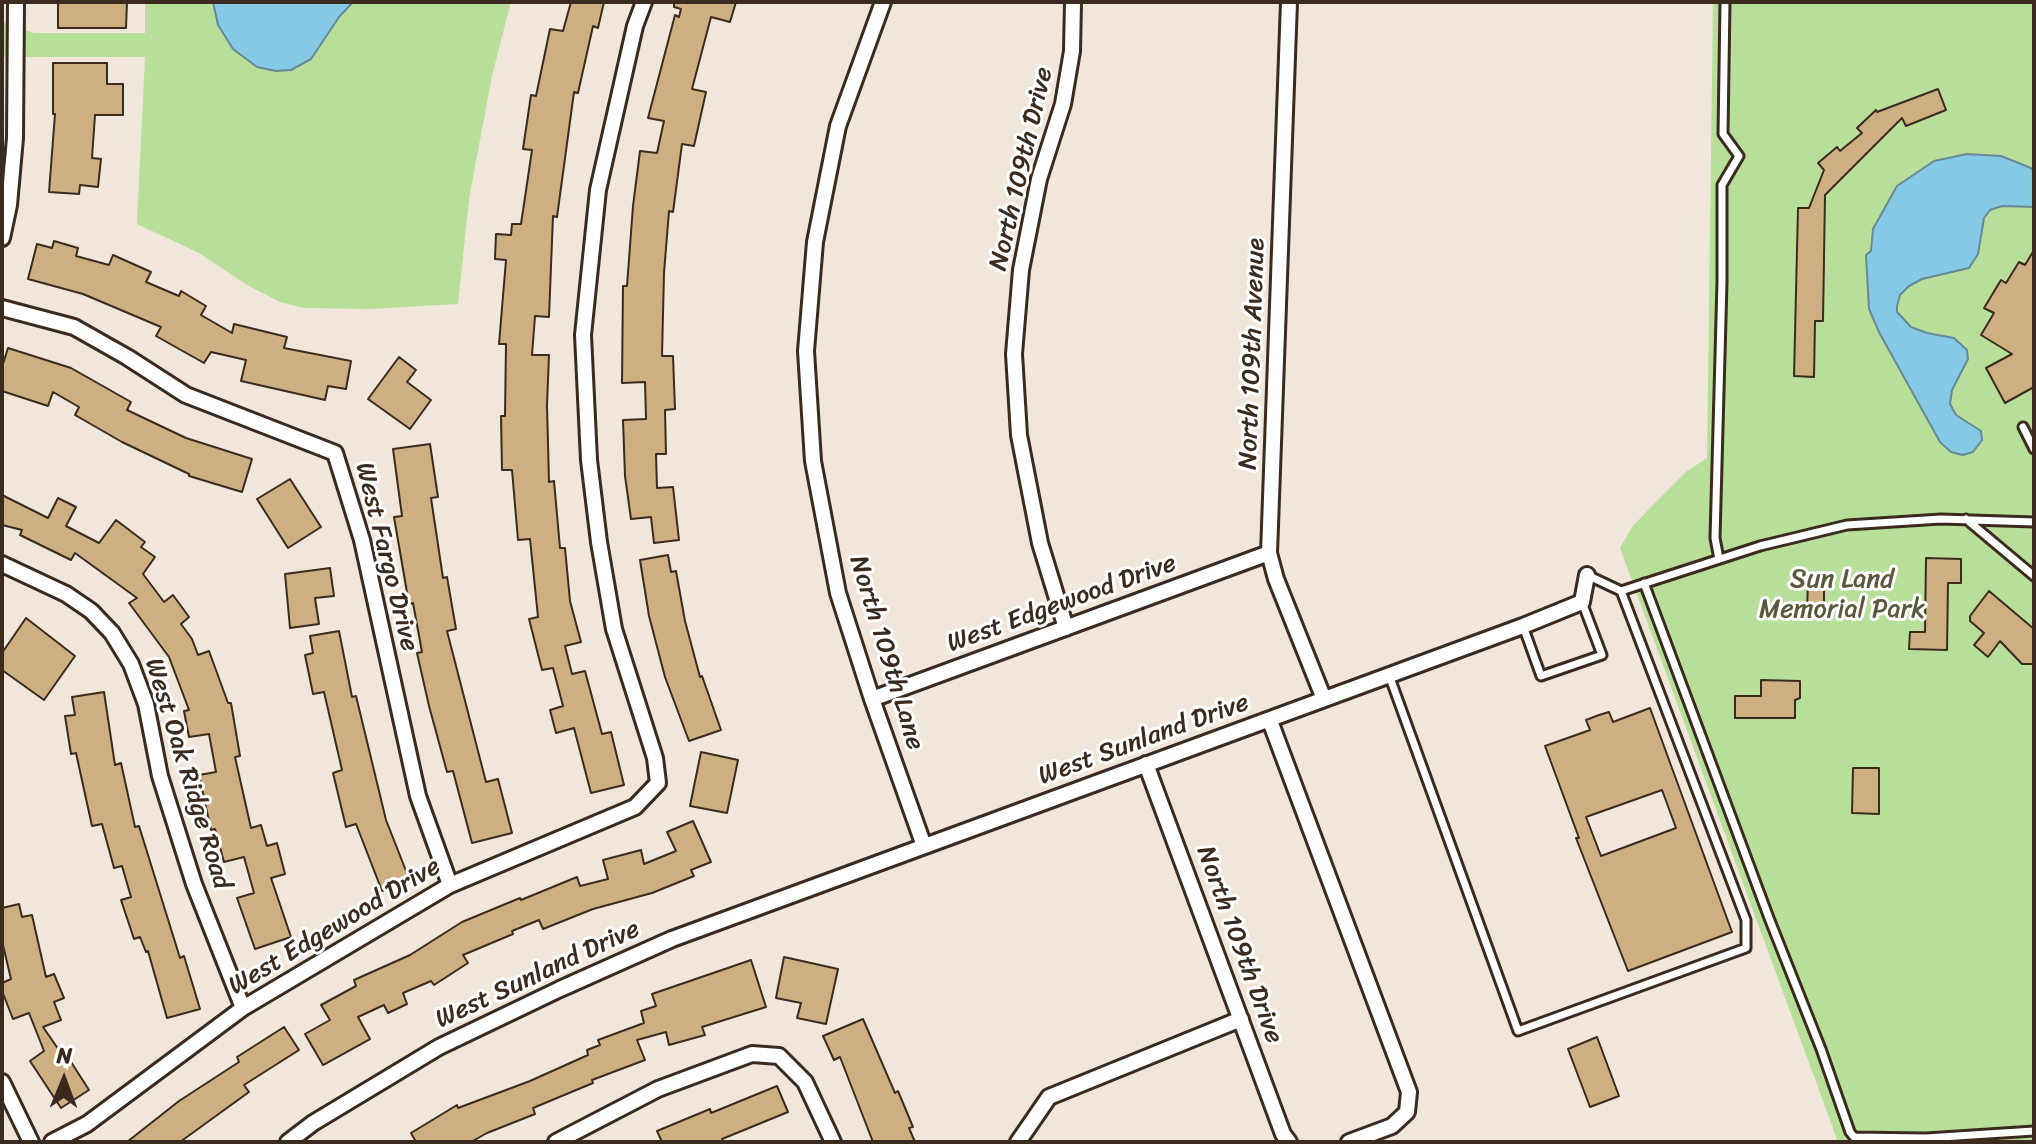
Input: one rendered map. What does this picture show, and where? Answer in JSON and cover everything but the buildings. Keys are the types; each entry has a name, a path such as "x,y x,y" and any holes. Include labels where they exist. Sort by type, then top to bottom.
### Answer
{"street":[{"path":"2,238 9,205 15,138 16,2"},
{"name":"West Edgewood Drive","path":"52,1142 87,1124 243,1008 450,885 635,807 658,783 655,758 614,629 599,542 589,460 583,335 598,190 635,26 644,2"},
{"name":"North 109th Lane","path":"883,2 838,126 815,242 806,351 813,461 838,593 924,846"},
{"name":"North 109th Drive","path":"1066,628 1037,527 1019,435 1014,354 1021,270 1039,179 1063,104 1072,51 1073,2"},
{"name":"North 109th Avenue","path":"1289,2 1269,553 1276,579 1324,699"},
{"name":"West Fargo Drive","path":"2,308 74,327 186,395 335,453 362,540 418,796 450,885"},
{"name":"West Edgewood Drive","path":"872,699 1269,553"},
{"name":"West Oak Ridge Road","path":"2,564 66,594 91,611 112,633 131,664 146,704 160,776 194,884 243,1008"},
{"path":"1582,602 1587,575"},
{"name":"West Sunland Drive","path":"288,1142 313,1123 439,1047 672,939 1270,721 1582,602"},
{"path":"1270,721 1409,1092 1407,1112 1392,1126 1349,1142"},
{"name":"North 109th Drive","path":"1146,764 1283,1134 1289,1142"},
{"path":"1018,1142 1049,1097 1241,1019"},
{"path":"556,1142 658,1089 752,1054 779,1056 805,1082 833,1142"},
{"path":"2,1082 31,1142"}],"lane":[{"path":"1719,559 1715,538 1722,185 1739,156 1723,134 1725,2"},
{"path":"2023,427 2034,449"},
{"path":"1966,519 2034,576"},
{"path":"1621,591 1804,534 1847,525 1897,520 2034,522"},
{"path":"1389,675 1518,1031 1746,948 1746,920 1621,591 1587,575"},
{"path":"1644,583 1850,1132 1854,1137 1902,1138 1968,1137 2034,1131"},
{"path":"1523,626 1541,676 1602,655 1582,602"}],"green space":[{"path":"145,2 511,2 492,76 469,199 458,304 369,309 304,308 280,302 247,285 199,253 137,224 145,57 3,57 2,61 2,22 34,33 145,33"},
{"name":"Sun Land Memorial Park","path":"1713,2 2034,2 2034,1142 1838,1142 1620,548 1632,527 1650,508 1687,471 1707,458"}],"water":[{"path":"213,2 353,2 311,59 291,70 276,71 257,67 233,49 218,25"},
{"path":"1967,154 2001,156 2031,168 2034,171 2034,207 2002,206 1990,210 1984,218 1978,254 1969,268 1922,279 1900,295 1897,306 1897,312 1911,327 1954,338 1967,350 1968,359 1952,390 1950,404 1956,415 1981,431 1982,440 1973,452 1963,455 1951,452 1940,442 1880,334 1869,309 1866,255 1871,251 1873,229 1897,186 1934,161"}]}
